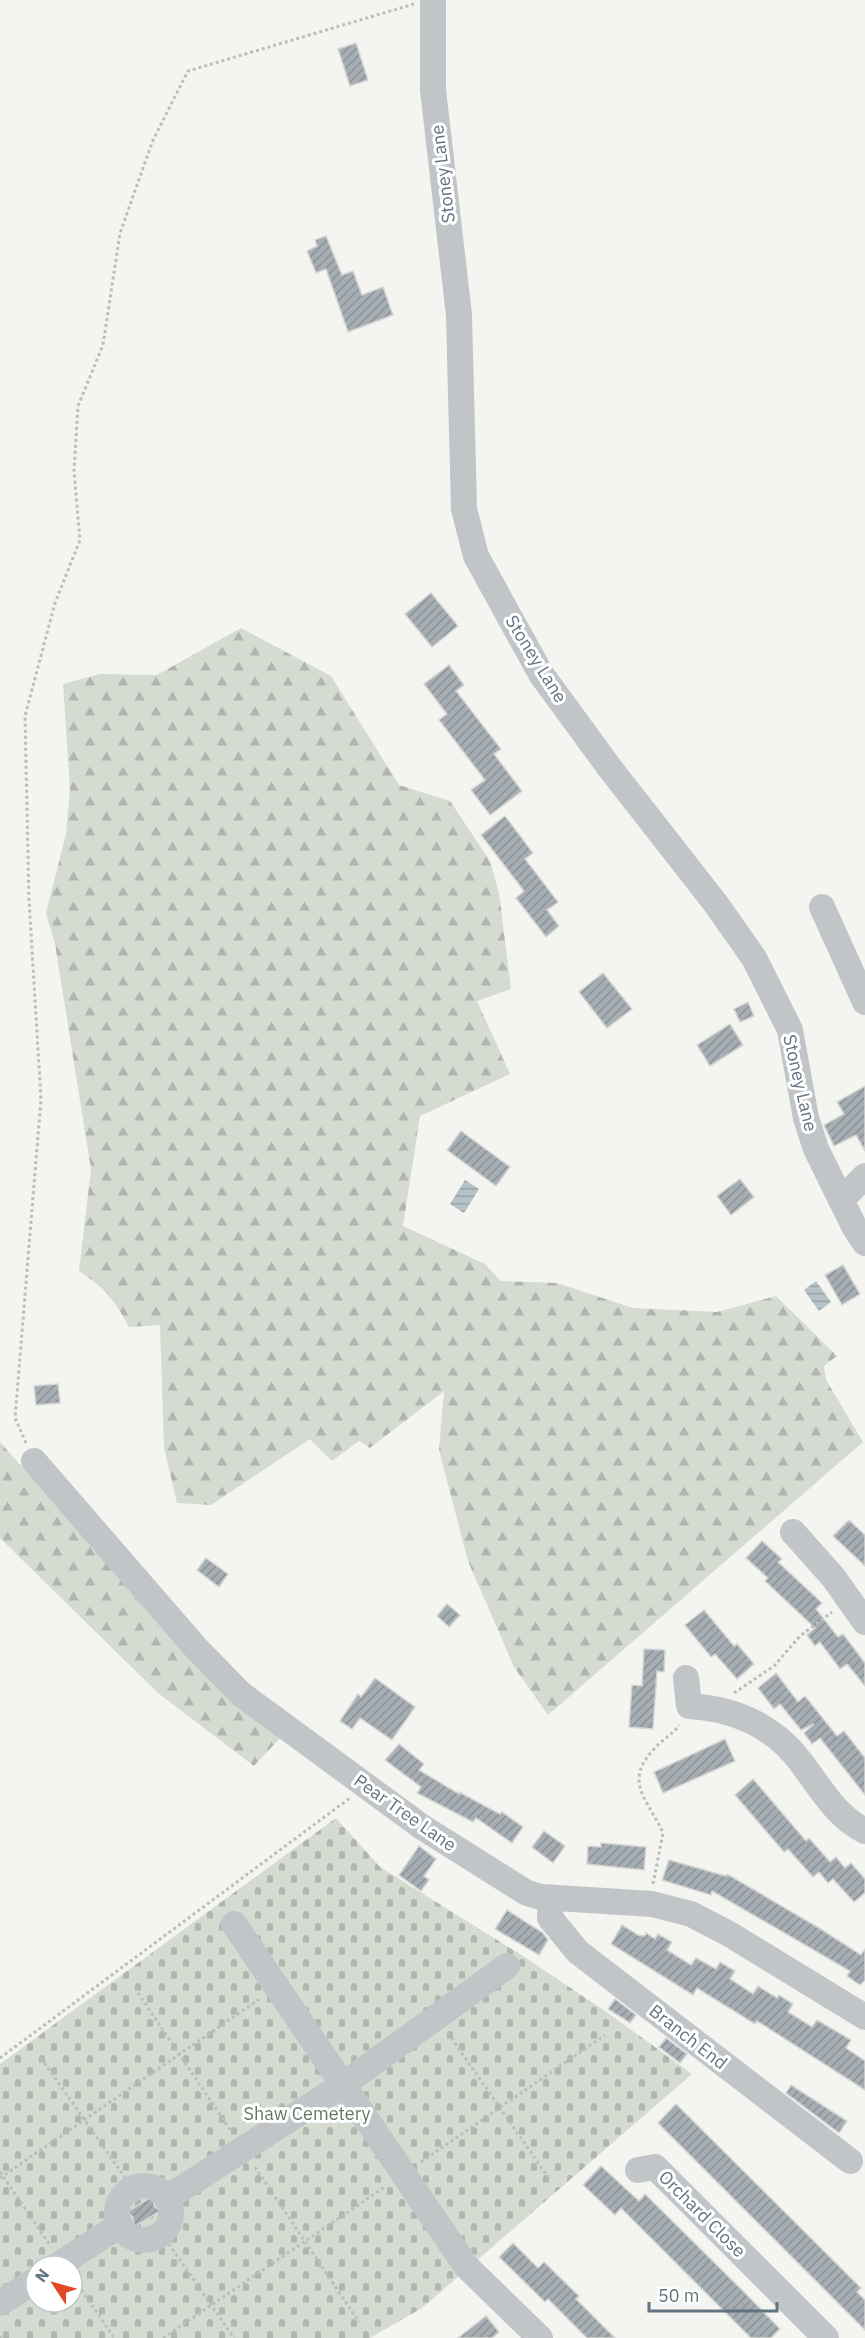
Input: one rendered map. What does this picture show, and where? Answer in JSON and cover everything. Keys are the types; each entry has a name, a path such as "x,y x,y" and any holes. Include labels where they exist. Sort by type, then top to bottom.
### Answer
{"street":[{"name":"Stoney Lane","path":"424,2 459,315 464,509 476,556 541,674 609,767 716,904 754,958 790,1030 806,1119 816,1149 865,1243"},
{"path":"822,907 865,1002"},
{"path":"841,1200 865,1176"},
{"name":"Pear Tree Lane","path":"34,1461 196,1648 241,1694 422,1827 527,1893 551,1898 652,1904 691,1914 710,1923 865,2017"},
{"path":"793,1532 833,1577 858,1613"},
{"path":"686,1678 688,1706 716,1708 749,1719 775,1735 800,1761 838,1812 865,1831"},
{"name":"Branch End","path":"551,1898 550,1918 578,1952 850,2162"},
{"path":"234,1924 466,2266 536,2337"},
{"path":"167,2198 344,2084 507,1966"},
{"name":"Orchard Close","path":"650,2162 826,2338"},
{"path":"145,2186 157,2189 167,2198 171,2210 170,2223 162,2234 151,2240 139,2240 128,2235 120,2225 117,2215 119,2204 124,2195 133,2189 145,2186"},
{"path":"82,2254 120,2225"},
{"path":"0,2304 24,2288"}],"path":[{"path":"34,1461 15,1418 41,1099 29,900 26,716 55,603 80,540 74,471 78,406 103,345 120,233 153,140 188,71 424,2"},
{"path":"716,1708 741,1687 774,1666 815,1623 830,1612 858,1613"},
{"path":"652,1904 663,1833 643,1798 638,1776 643,1760 677,1728 688,1706"},
{"path":"0,2058 366,1787"},
{"path":"2,2177 277,1987"},
{"path":"437,2017 550,2180"},
{"path":"163,2338 605,2035"},
{"path":"41,2058 133,2189"},
{"path":"0,2172 54,2254"},
{"path":"162,2234 234,2338"},
{"path":"84,2296 114,2338"}],"green space":[{"path":"241,628 331,676 399,785 450,801 490,861 499,893 511,989 477,1001 510,1074 420,1116 403,1226 485,1264 501,1281 557,1283 633,1308 717,1312 776,1296 837,1356 824,1366 826,1380 863,1442 548,1715 514,1667 468,1561 439,1450 444,1391 370,1448 359,1441 332,1461 310,1439 211,1505 177,1503 164,1448 160,1325 129,1327 108,1295 79,1271 91,1169 55,944 46,913 66,834 70,788 63,684 100,674 157,675"},
{"path":"0,1442 173,1639 283,1735 254,1766 158,1693 0,1538"},
{"name":"Shaw Cemetery","path":"336,1818 380,1867 523,1956 608,2013 692,2074 422,2308 370,2338 0,2338 0,2064"}],"shaded area":[{"path":"465,1180 479,1189 464,1213 450,1204"},
{"path":"816,1281 831,1302 819,1311 804,1290"}],"building":[{"path":"356,43 368,80 350,86 338,49"},
{"path":"326,236 342,275 353,271 362,295 383,287 393,315 348,332 326,269 316,273 307,251 317,246 315,240"},
{"path":"431,593 458,626 432,647 405,614"},
{"path":"449,665 464,685 456,691 501,749 494,754 522,791 490,815 471,790 485,780 439,720 447,714 424,684"},
{"path":"505,816 533,853 525,859 558,902 547,910 559,926 546,937 516,898 524,891 481,835"},
{"path":"603,973 632,1009 607,1028 579,992"},
{"path":"748,1002 754,1016 740,1022 734,1009"},
{"path":"730,1024 743,1045 710,1066 697,1045"},
{"path":"865,1086 865,1151 856,1135 834,1146 824,1125 844,1114 837,1102"},
{"path":"461,1131 510,1167 496,1186 447,1150"},
{"path":"740,1179 754,1197 731,1215 717,1196"},
{"path":"843,1265 860,1294 842,1305 825,1275"},
{"path":"58,1384 60,1403 36,1405 34,1386"},
{"path":"849,1520 865,1535 865,1566 833,1536"},
{"path":"762,1541 782,1559 778,1562 822,1603 816,1609 838,1637 843,1634 865,1663 865,1686 847,1664 840,1669 820,1642 815,1646 807,1635 815,1628 765,1581 768,1578 746,1558"},
{"path":"206,1558 228,1574 219,1587 197,1570"},
{"path":"447,1604 460,1615 449,1627 437,1616"},
{"path":"704,1610 734,1646 737,1644 754,1664 737,1679 715,1654 711,1657 685,1625"},
{"path":"644,1649 665,1650 664,1672 657,1671 653,1729 629,1727 632,1685 642,1686"},
{"path":"776,1673 798,1702 805,1696 837,1736 844,1731 865,1758 865,1795 820,1738 812,1744 804,1733 814,1724 801,1730 780,1704 774,1709 758,1688"},
{"path":"375,1678 415,1707 392,1740 360,1718 352,1729 340,1721 358,1694 361,1697"},
{"path":"725,1739 735,1761 663,1793 654,1772"},
{"path":"399,1744 424,1764 419,1770 459,1794 459,1792 500,1814 502,1812 523,1827 512,1843 476,1818 473,1822 417,1793 421,1787 385,1760"},
{"path":"753,1779 806,1841 809,1838 830,1862 836,1857 845,1868 851,1863 865,1879 865,1893 854,1902 833,1879 828,1883 819,1872 813,1877 788,1849 784,1852 735,1795"},
{"path":"544,1831 565,1846 553,1863 532,1847"},
{"path":"601,1843 646,1847 644,1870 587,1864 588,1846 601,1847"},
{"path":"419,1846 436,1859 424,1876 429,1880 421,1891 399,1875"},
{"path":"669,1860 726,1876 727,1874 861,1955 865,1949 865,1980 860,1985 847,1976 850,1971 712,1891 711,1895 662,1880"},
{"path":"507,1910 543,1933 548,1940 539,1955 495,1929"},
{"path":"622,1925 638,1935 645,1936 646,1933 655,1939 658,1934 672,1942 667,1950 691,1965 696,1958 716,1969 720,1962 735,1971 730,1979 753,1994 758,1986 777,1998 779,1995 793,2004 788,2012 812,2027 817,2020 851,2040 846,2048 865,2061 865,2090 757,2021 755,2024 697,1988 693,1995 611,1944"},
{"path":"615,1999 636,2015 630,2023 608,2009"},
{"path":"666,2038 687,2054 680,2063 659,2047"},
{"path":"791,2085 847,2121 839,2133 786,2093"},
{"path":"676,2104 861,2288 857,2292 865,2300 865,2330 658,2123"},
{"path":"601,2166 639,2201 645,2194 780,2329 771,2338 751,2338 621,2208 615,2215 583,2185"},
{"path":"153,2196 154,2206 160,2211 134,2227 133,2217 127,2212"},
{"path":"513,2243 538,2268 544,2262 579,2296 576,2299 615,2338 587,2338 548,2299 545,2302 499,2257"},
{"path":"486,2316 499,2332 492,2338 458,2338"}]}
